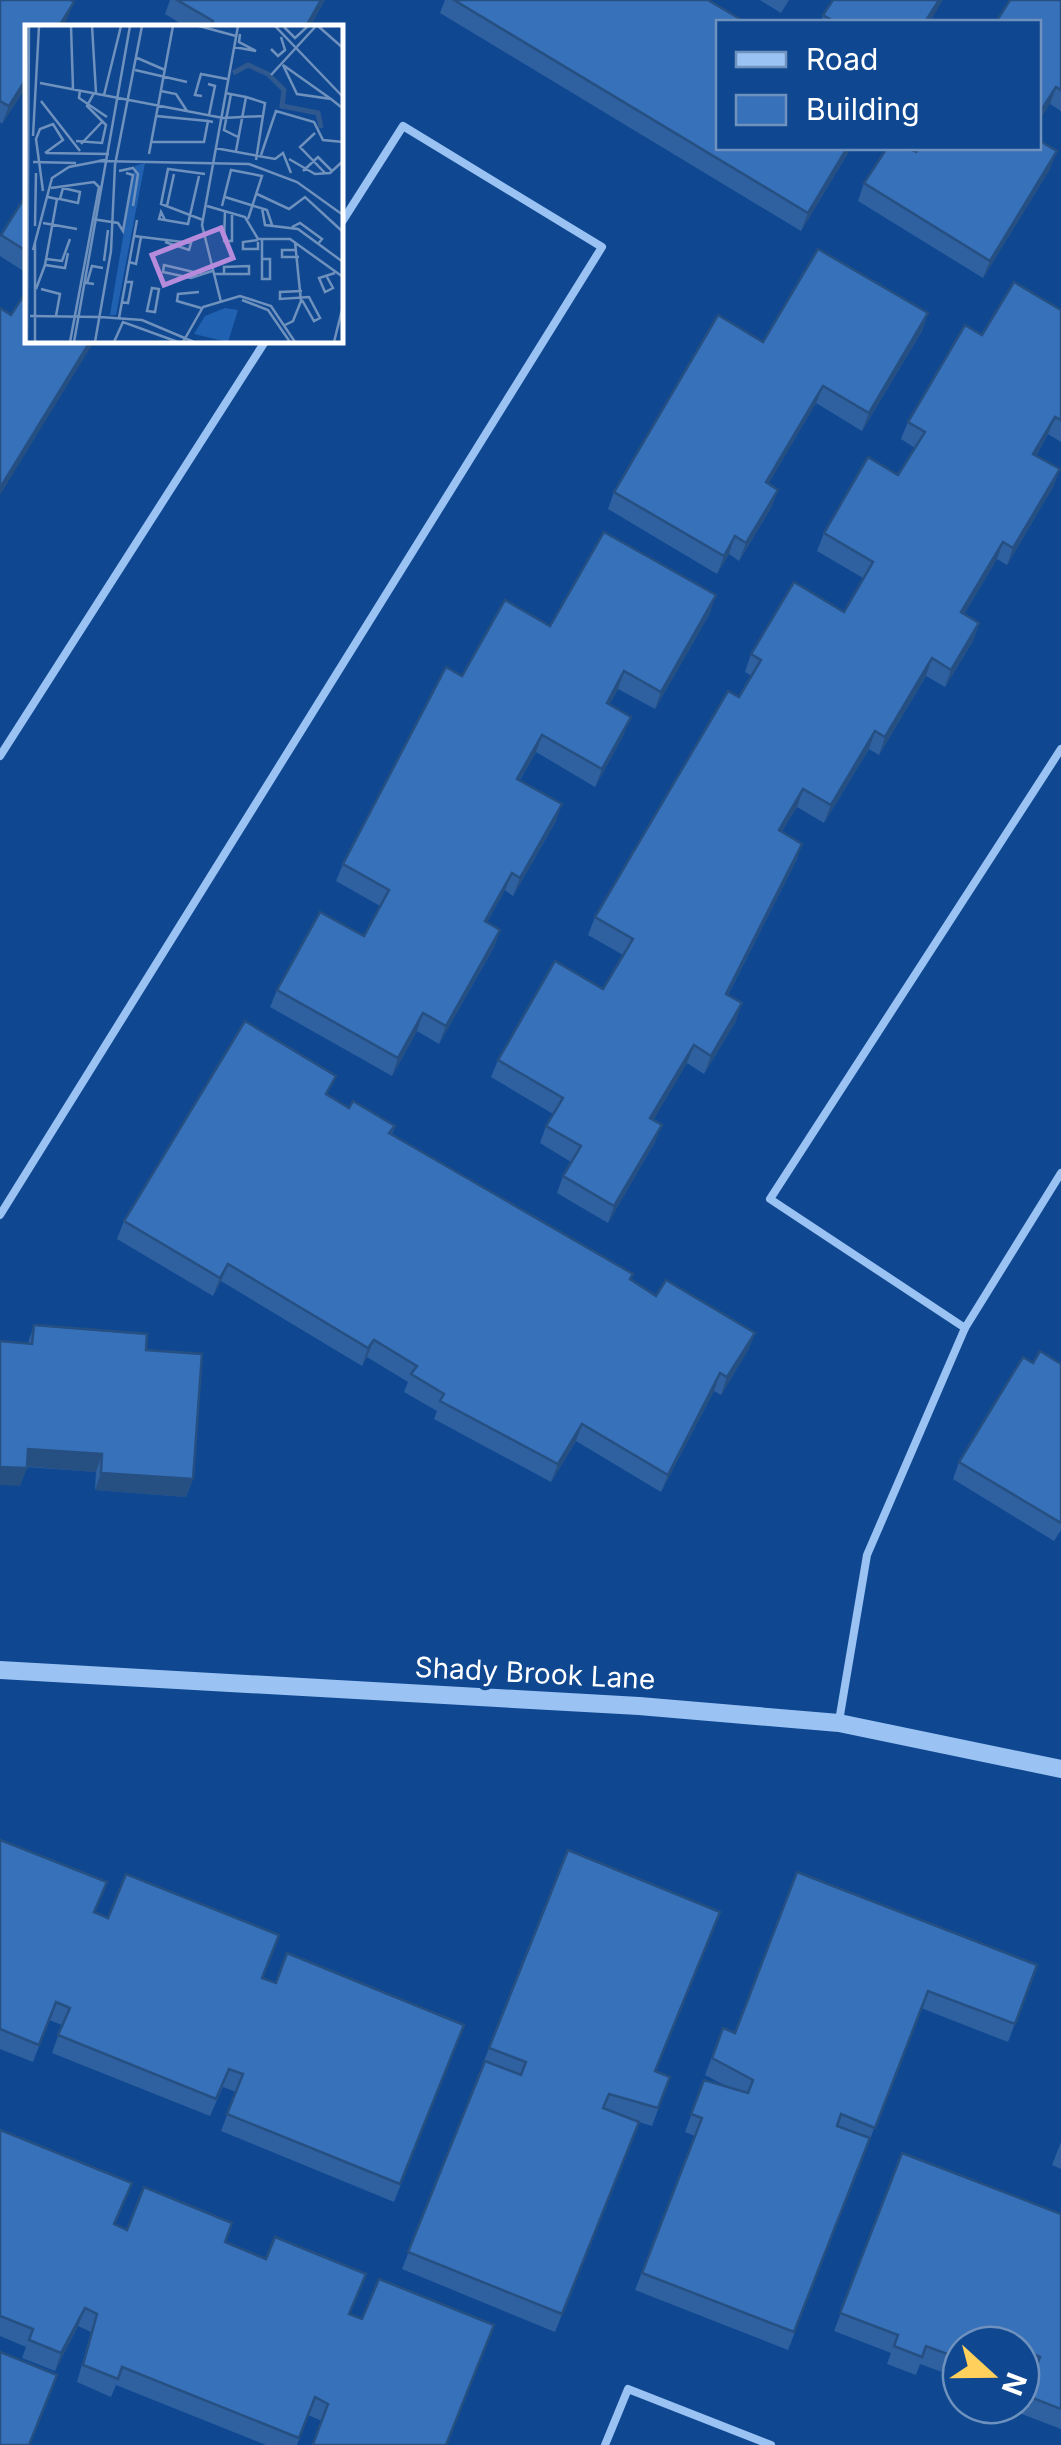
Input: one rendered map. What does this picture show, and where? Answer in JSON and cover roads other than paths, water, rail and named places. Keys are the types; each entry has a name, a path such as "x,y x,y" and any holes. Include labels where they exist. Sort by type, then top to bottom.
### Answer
{"street":[{"name":"Shady Brook Lane","path":"0,1670 639,1706 839,1723 1061,1769"}],"lane":[{"path":"0,1215 602,247 404,126 342,222"},
{"path":"0,756 265,342"},
{"path":"964,1328 770,1199 1061,749"},
{"path":"839,1723 867,1556 964,1328 1061,1173"},
{"path":"605,2445 628,2389 771,2445"}]}
